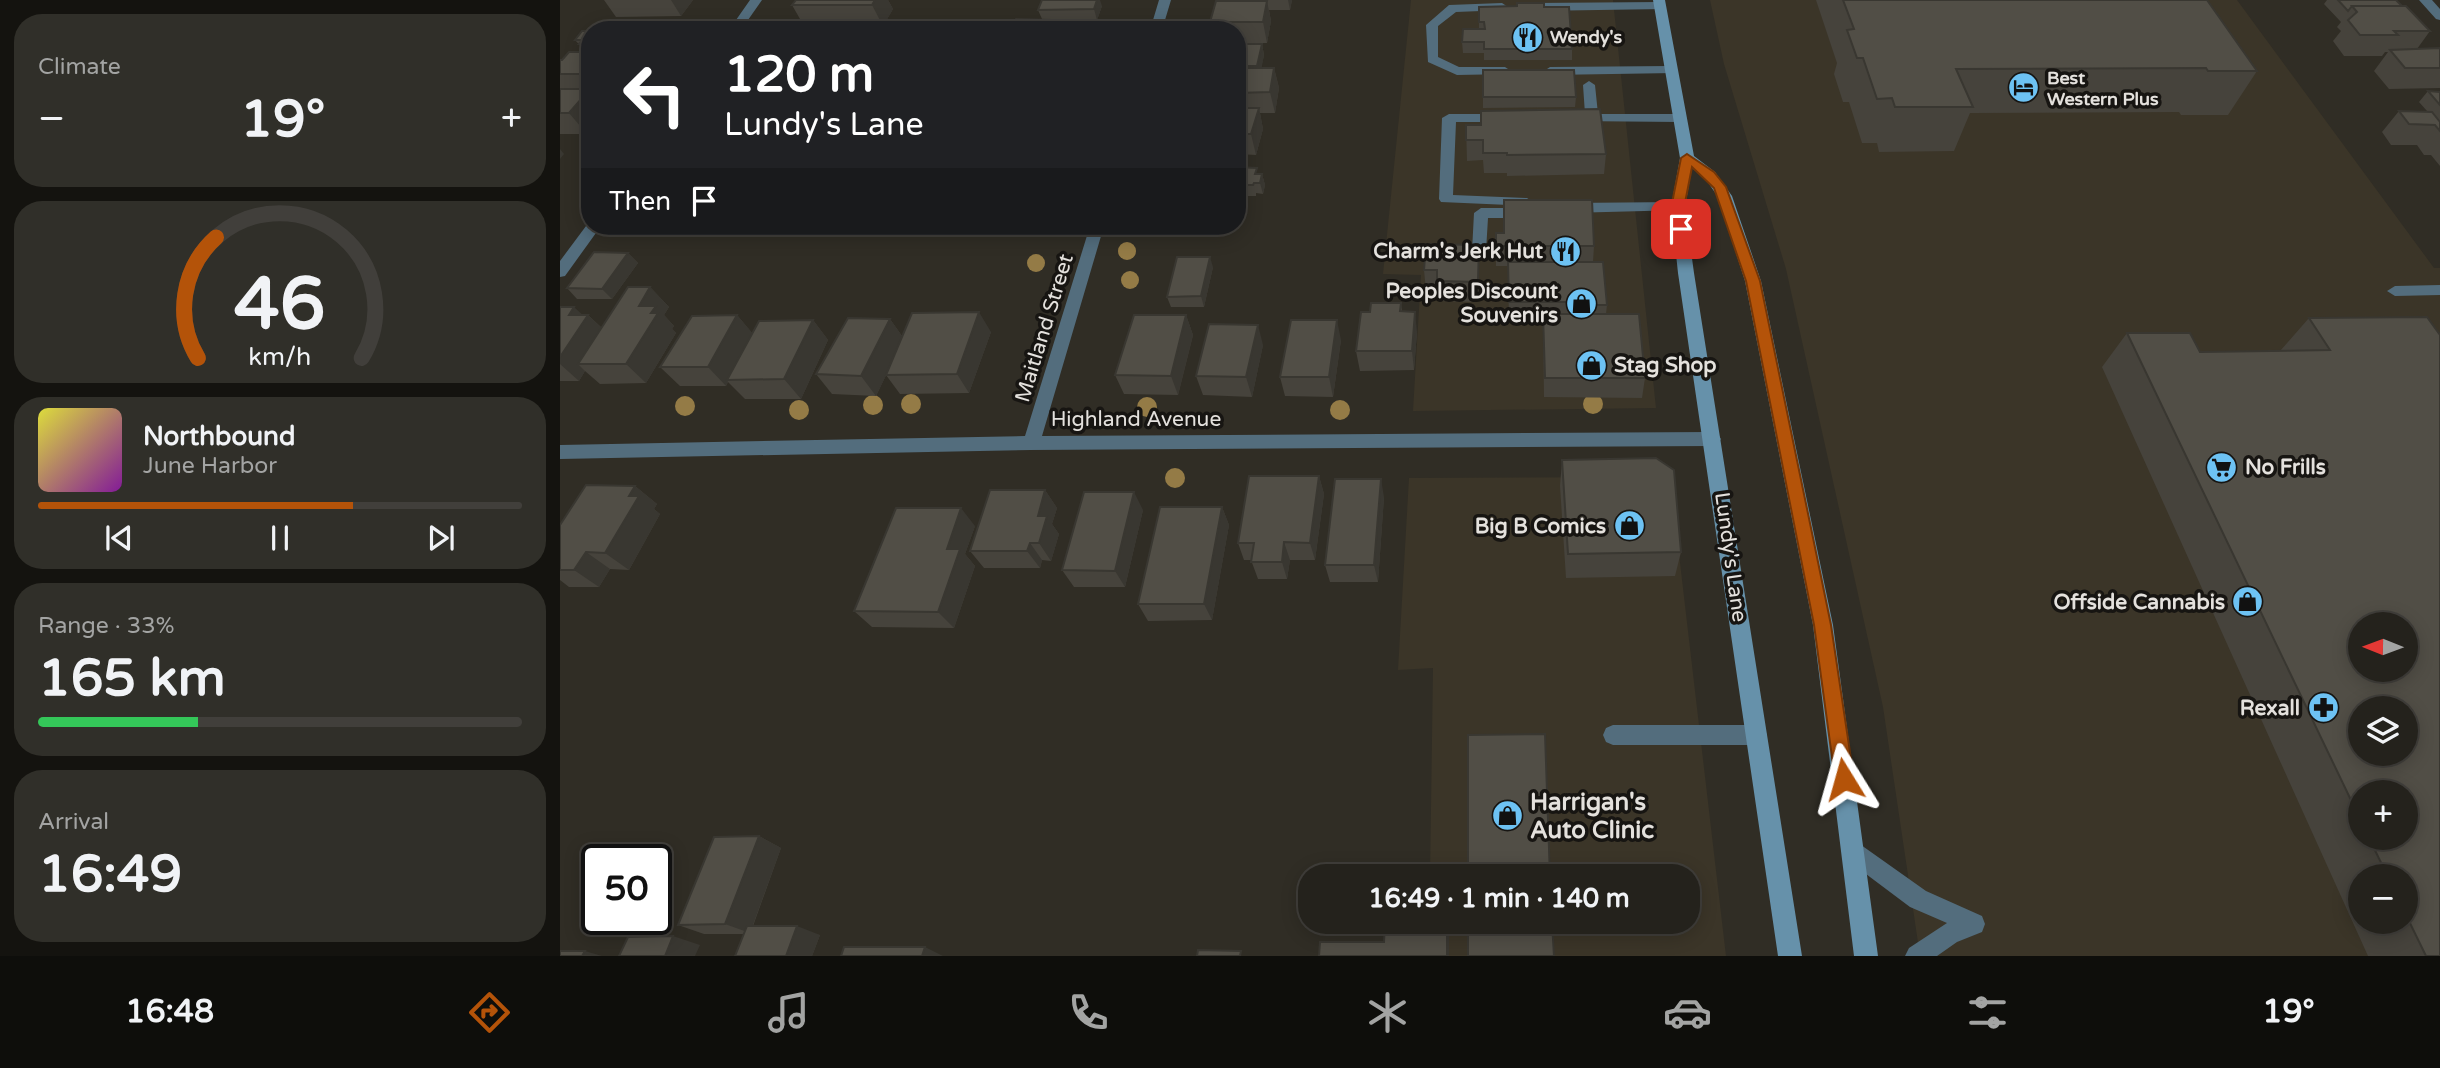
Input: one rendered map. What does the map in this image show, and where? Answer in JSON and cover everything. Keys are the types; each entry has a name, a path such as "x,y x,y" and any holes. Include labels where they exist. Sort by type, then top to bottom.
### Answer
{"main road":[{"name":"Lundy's Lane","path":"1660,3 1687,158 1678,208 1790,956"},
{"path":"1687,158 1710,175 1720,187 1753,281 1823,625 1866,956"}],"street":[{"path":"742,21 757,0"},
{"path":"1159,21 1166,0"},
{"path":"2425,0 2440,16"},
{"path":"1660,3 1453,8 1433,25 1432,59 1457,71 1671,70"},
{"path":"1589,85 1592,118"},
{"path":"1479,251 1481,213 1529,213 1540,208 1513,200 1446,199 1449,118 1514,118"},
{"path":"1566,118 1679,118"},
{"path":"1554,208 1678,208"},
{"path":"560,272 587,235"},
{"name":"Maitland Street","path":"1031,443 1094,235"},
{"path":"2395,291 2440,290"},
{"name":"Highland Avenue","path":"560,452 1031,443 1712,439"},
{"path":"1613,735 1757,735"},
{"path":"1854,851 1918,899 1974,924 1949,934 1917,956"}],"shaded area":[{"path":"1411,0 1613,0 1656,408 1413,411 1421,275 1383,274"},
{"path":"1710,0 2237,0 2434,268 2440,268 2440,956 1920,956 1883,707 1786,269 1724,64"},
{"path":"1670,477 1726,956 1429,956 1430,934 1700,934 1700,864 1430,864 1433,668 1398,670 1409,478"}],"building":[{"path":"796,0 875,0 872,5 792,5"},
{"path":"1042,0 1097,0 1094,9 1038,10"},
{"path":"1843,0 2207,0 2257,71 2208,71 2206,68 1956,69 1973,107 1895,107 1892,98 1877,99 1863,58 1857,58 1847,30 1854,29"},
{"path":"2338,0 2396,0 2402,6 2352,6 2348,11"},
{"path":"1216,1 1267,1 1263,22 1210,21"},
{"name":"Wendy's","path":"1517,3 1569,7 1572,49 1484,49 1484,42 1462,42 1463,29 1485,29 1484,22 1479,22 1479,7 1517,6"},
{"path":"2352,6 2406,6 2430,31 2394,31 2398,35 2360,35 2348,20 2357,12"},
{"path":"1016,19 1085,21 1015,21"},
{"path":"1246,44 1262,44 1257,66 1246,66"},
{"path":"2440,48 2440,68 2405,68 2390,50"},
{"path":"569,52 581,52 581,74 560,74 562,60"},
{"path":"1246,68 1274,68 1270,92 1246,93"},
{"path":"1483,70 1574,70 1576,97 1483,97"},
{"path":"560,89 581,89 581,99 569,113 560,113"},
{"path":"2428,91 2440,92 2440,105"},
{"path":"1246,108 1259,108 1251,134 1246,134"},
{"path":"1600,109 1606,154 1483,153 1483,140 1466,140 1466,125 1481,125 1481,111"},
{"path":"2399,111 2432,112 2440,122 2440,131 2435,125 2409,124"},
{"path":"1246,167 1257,168 1255,174 1262,174 1260,183 1246,185"},
{"path":"1504,200 1592,200 1594,246 1496,246 1496,233 1504,233"},
{"path":"1426,244 1479,245 1478,282 1437,281 1437,270 1424,270"},
{"path":"594,252 628,253 602,289 567,288"},
{"path":"1177,257 1210,257 1201,296 1167,297"},
{"path":"1508,262 1603,262 1607,305 1585,305 1584,302 1509,302"},
{"path":"628,287 650,287 639,306 656,306 651,313 658,313 626,364 578,364"},
{"path":"1371,303 1401,303 1400,311 1415,312 1412,351 1356,351 1361,312 1370,312"},
{"path":"560,307 574,307 569,315 588,315 560,357"},
{"path":"979,312 957,374 886,375 912,313"},
{"path":"1543,314 1639,314 1645,378 1545,378"},
{"path":"737,315 708,367 660,367 692,316"},
{"path":"1134,315 1186,315 1171,376 1115,375"},
{"path":"2427,317 2440,335 2440,956 2426,956 2415,934 2418,934 2418,864 2382,864 2375,850 2418,850 2418,780 2348,780 2348,794 2127,333 2190,333 2200,352 2330,350 2309,318"},
{"path":"848,318 890,319 861,376 816,374"},
{"path":"813,320 784,379 727,380 759,321"},
{"path":"1291,320 1337,320 1329,377 1280,377"},
{"path":"1209,324 1258,325 1246,377 1196,376"},
{"path":"1656,458 1674,470 1681,552 1568,554 1562,460"},
{"path":"1249,476 1319,476 1310,543 1284,542 1282,562 1251,562 1254,543 1238,543"},
{"path":"1335,479 1381,479 1374,565 1325,565"},
{"path":"586,485 635,486 629,496 639,496 605,553 586,552 574,570 560,570 560,525"},
{"path":"990,490 1045,490 1038,516 1047,516 1039,543 1030,543 1027,551 970,551"},
{"path":"1084,492 1134,492 1115,571 1062,570"},
{"path":"1160,507 1222,507 1204,604 1138,604"},
{"path":"896,508 961,508 947,549 960,549 938,612 854,611"},
{"name":"Harrigan's Auto Clinic","path":"1545,734 1550,864 1468,864 1468,735"},
{"path":"759,836 725,924 678,925 714,837"},
{"path":"747,926 797,926 786,956 735,956"},
{"path":"1384,934 1447,934 1447,956 1319,956 1320,942 1384,942"},
{"path":"1468,934 1553,934 1554,956 1468,956"},
{"path":"673,936 665,956 619,956 628,937"},
{"path":"844,947 925,947 922,956 841,956"},
{"path":"1198,950 1241,951 1240,956 1197,956"},
{"path":"560,951 585,951 582,956 560,956"}],"place":[{"name":"Wendy's","path":"1527,37"},
{"name":"Best Western Plus","path":"2024,88"},
{"name":"Charm's Jerk Hut","path":"1566,251"},
{"name":"Peoples Discount Souvenirs","path":"1581,303"},
{"name":"Stag Shop","path":"1591,365"},
{"name":"No Frills","path":"2222,467"},
{"name":"Big B Comics","path":"1629,526"},
{"name":"Offside Cannabis","path":"2248,602"},
{"name":"Rexall","path":"2323,708"},
{"name":"Harrigan's Auto Clinic","path":"1507,816"}],"route":[{"path":"1681,229 1679,193 1687,158 1710,175 1725,196 1753,281 1823,625 1844,779"}]}
